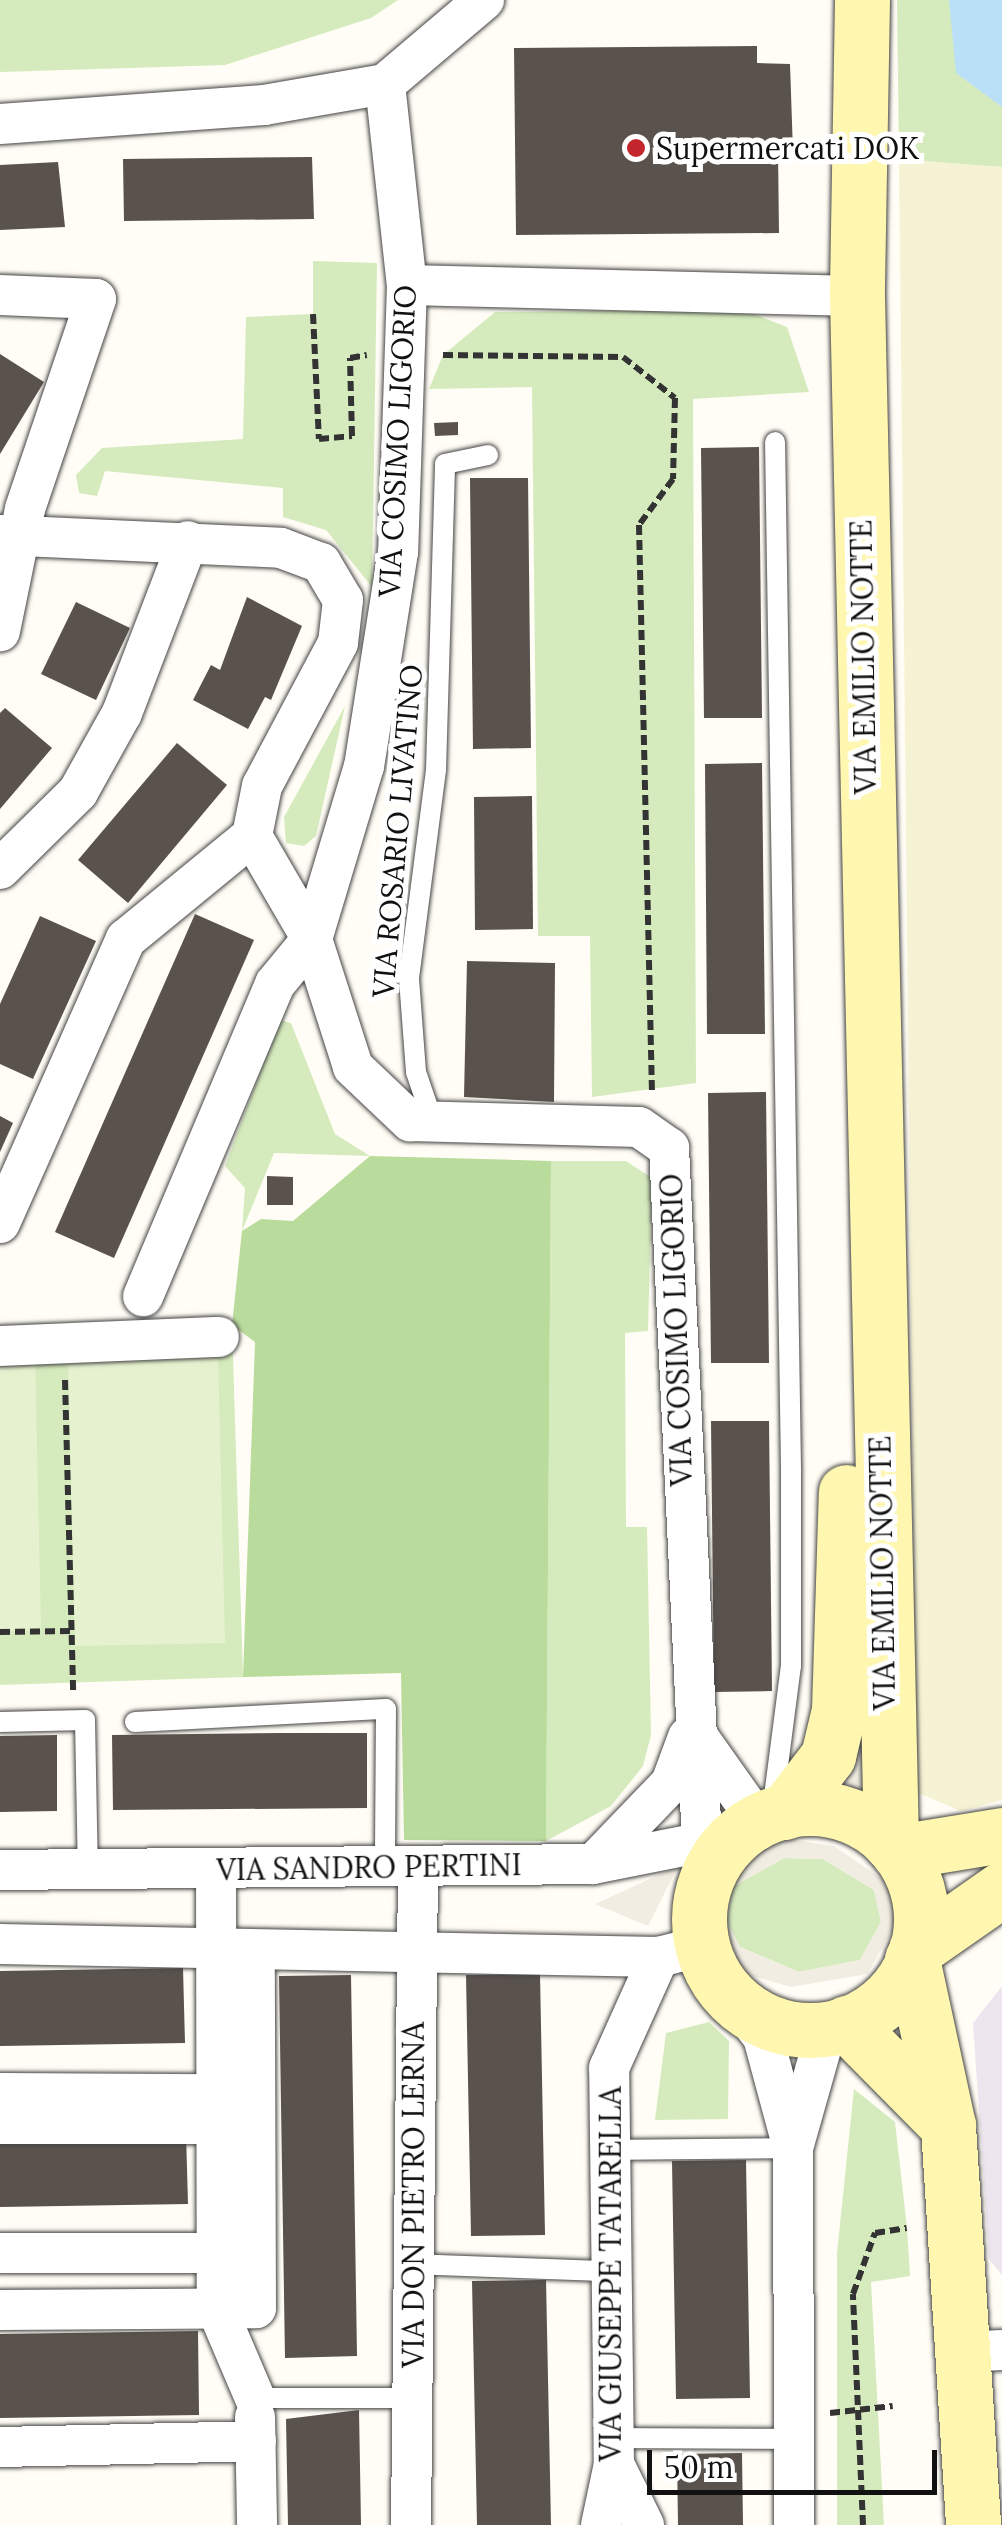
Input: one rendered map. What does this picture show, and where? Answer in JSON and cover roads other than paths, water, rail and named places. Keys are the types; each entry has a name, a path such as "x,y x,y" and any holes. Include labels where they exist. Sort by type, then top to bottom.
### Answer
{"street":[{"path":"0,124 264,106 385,84 484,0"},
{"name":"VIA EMILIO NOTTE","path":"860,4 857,296 876,1301 895,1848"},
{"name":"VIA COSIMO LIGORIO","path":"385,84 407,286 398,552 364,766 312,939 353,1066 376,1098 434,1125 639,1127 669,1148 691,1728 672,1782 592,1864"},
{"path":"407,286 857,296"},
{"path":"0,295 96,300 10,535 0,631"},
{"path":"0,1223 126,939 252,836 262,786 338,643 343,600 321,563 302,552 188,541 10,535"},
{"path":"0,869 78,792 122,713 188,541"},
{"path":"143,1296 274,984 312,939 252,836"},
{"name":"VIA EMILIO NOTTE","path":"756,1816 839,1710 846,1488 876,1301"},
{"path":"0,1346 219,1337"},
{"path":"691,1728 756,1816"},
{"name":"VIA COSIMO LIGORIO","path":"691,1728 756,1816"},
{"path":"756,1816 838,1810 895,1848 921,1912 914,1954 948,2126 982,2351 973,2525"},
{"path":"680,1952 756,1816"},
{"name":"VIA SANDRO PERTINI","path":"0,1870 592,1864 756,1816"},
{"path":"895,1848 1002,1835"},
{"name":"VIA DON PIETRO LERNA","path":"401,1866 414,1952 411,2525"},
{"path":"216,1868 236,1950 256,2109 237,2308"},
{"path":"794,2148 836,2026 889,1997 914,1954 962,1925 1002,1888"},
{"path":"0,1944 236,1950 680,1952 736,2002 766,2021 836,2026 890,2066 948,2126"},
{"path":"236,1950 215,2109 215,2254 237,2308 255,2398 257,2525"},
{"name":"VIA GIUSEPPE TATARELLA","path":"602,2525 614,2451 606,2271 617,2037 680,1952"},
{"path":"736,2002 763,2037 794,2148 794,2525"},
{"path":"813,2085 846,2061 890,2066"},
{"path":"0,2093 215,2109"},
{"path":"0,2124 215,2109"},
{"path":"0,2254 215,2254"},
{"path":"0,2310 237,2308"},
{"path":"0,2447 256,2441"},
{"path":"614,2451 644,2525"}],"lane":[{"path":"756,1816 791,1666 774,442"},
{"name":"VIA ROSARIO LIVATINO","path":"434,1125 416,1072 409,978 436,770 445,464 488,455"},
{"path":"135,1722 386,1709 401,1866"},
{"path":"0,1722 85,1720 88,1870"},
{"path":"215,2109 256,2109"},
{"path":"610,2150 794,2148"},
{"path":"413,2264 606,2271"},
{"path":"255,2398 412,2398"},
{"path":"614,2451 795,2438"}],"water":[{"path":"949,0 1002,0 1002,107 956,73"}],"place":[{"name":"Supermercati DOK","path":"636,148"}]}
